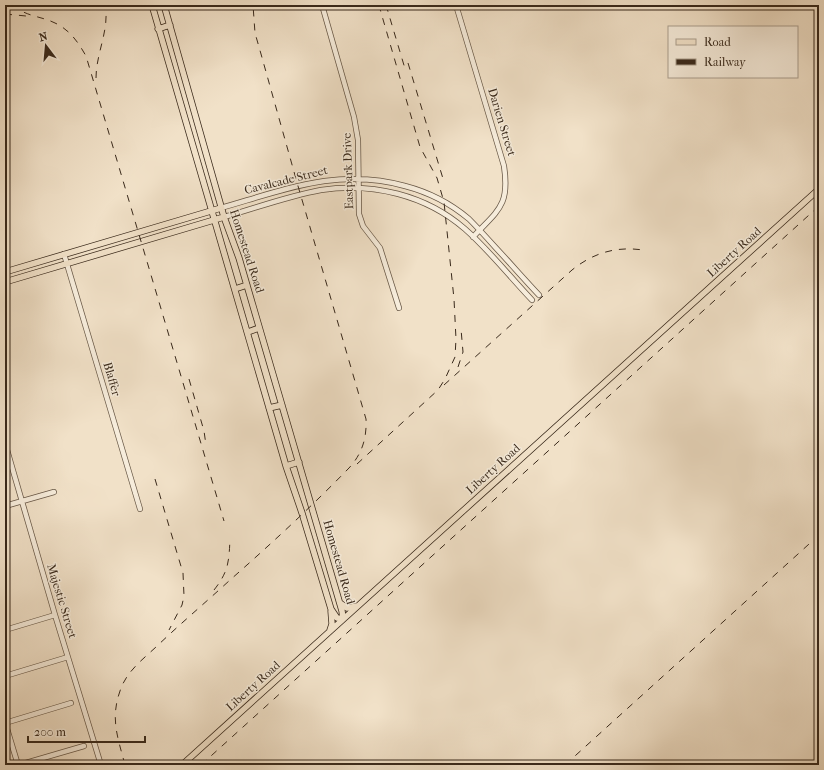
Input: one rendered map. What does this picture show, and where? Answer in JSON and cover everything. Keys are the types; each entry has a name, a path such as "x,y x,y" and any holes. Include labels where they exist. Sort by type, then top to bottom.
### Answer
{"main road":[{"name":"Homestead Road","path":"152,5 286,466 302,513 330,609 337,618 342,620 343,613 247,285 224,218 164,5"},
{"path":"158,29 170,25"},
{"path":"173,76 183,73"},
{"path":"193,144 203,140"},
{"name":"Liberty Road","path":"182,765 819,189"},
{"name":"Cavalcade Street","path":"5,272 222,208"},
{"name":"Cavalcade Street","path":"5,282 224,218"},
{"path":"235,289 247,285"},
{"path":"248,332 259,328"},
{"path":"269,408 282,405"},
{"path":"286,466 299,462"},
{"path":"317,563 327,560"},
{"path":"340,603 344,607 350,608 362,602"},
{"path":"329,632 332,624 330,609"}],"street":[{"name":"Eastpark Drive","path":"322,5 354,117 358,140 359,214 363,226 380,248 399,308"},
{"name":"Darien Street","path":"456,5 504,166 506,180 505,198 501,206 491,219 473,237"},
{"name":"Cavalcade Street","path":"222,208 286,189 339,178 358,178 386,181 403,185 425,192 444,202 468,219 480,230 539,295"},
{"path":"400,194 403,185"},
{"name":"Cavalcade Street","path":"224,218 289,198 319,191 358,188 400,194 434,208 457,223 473,237 532,300"},
{"path":"286,189 289,198"},
{"name":"Blaffer","path":"64,254 140,509"},
{"path":"521,289 528,282"},
{"name":"Majestic Street","path":"5,443 55,615 101,765"},
{"path":"5,506 54,492"},
{"path":"5,630 55,615"},
{"path":"5,676 68,657"},
{"path":"71,703 5,723 19,765 84,746"}],"railway":[{"path":"12,5 23,12 50,21 65,29 73,37 86,56 224,521"},
{"path":"96,78 98,59 106,23 105,5"},
{"path":"125,765 115,720 117,701 120,691 130,672 174,630 261,553 354,463 363,445 366,433 366,419 255,33 253,5"},
{"path":"386,5 406,72"},
{"path":"357,464 438,390 455,357 456,339 454,299 444,202 437,178 420,147 380,9"},
{"path":"5,14 26,16"},
{"path":"408,63 444,182"},
{"path":"201,765 819,206"},
{"path":"444,385 580,264 605,252 623,249 643,250"},
{"path":"458,367 463,352 461,329"},
{"path":"189,379 204,431 206,445"},
{"path":"155,479 183,573 184,596 182,605 169,630"},
{"path":"565,765 819,535"},
{"path":"214,590 223,577 227,566 230,538"}]}
